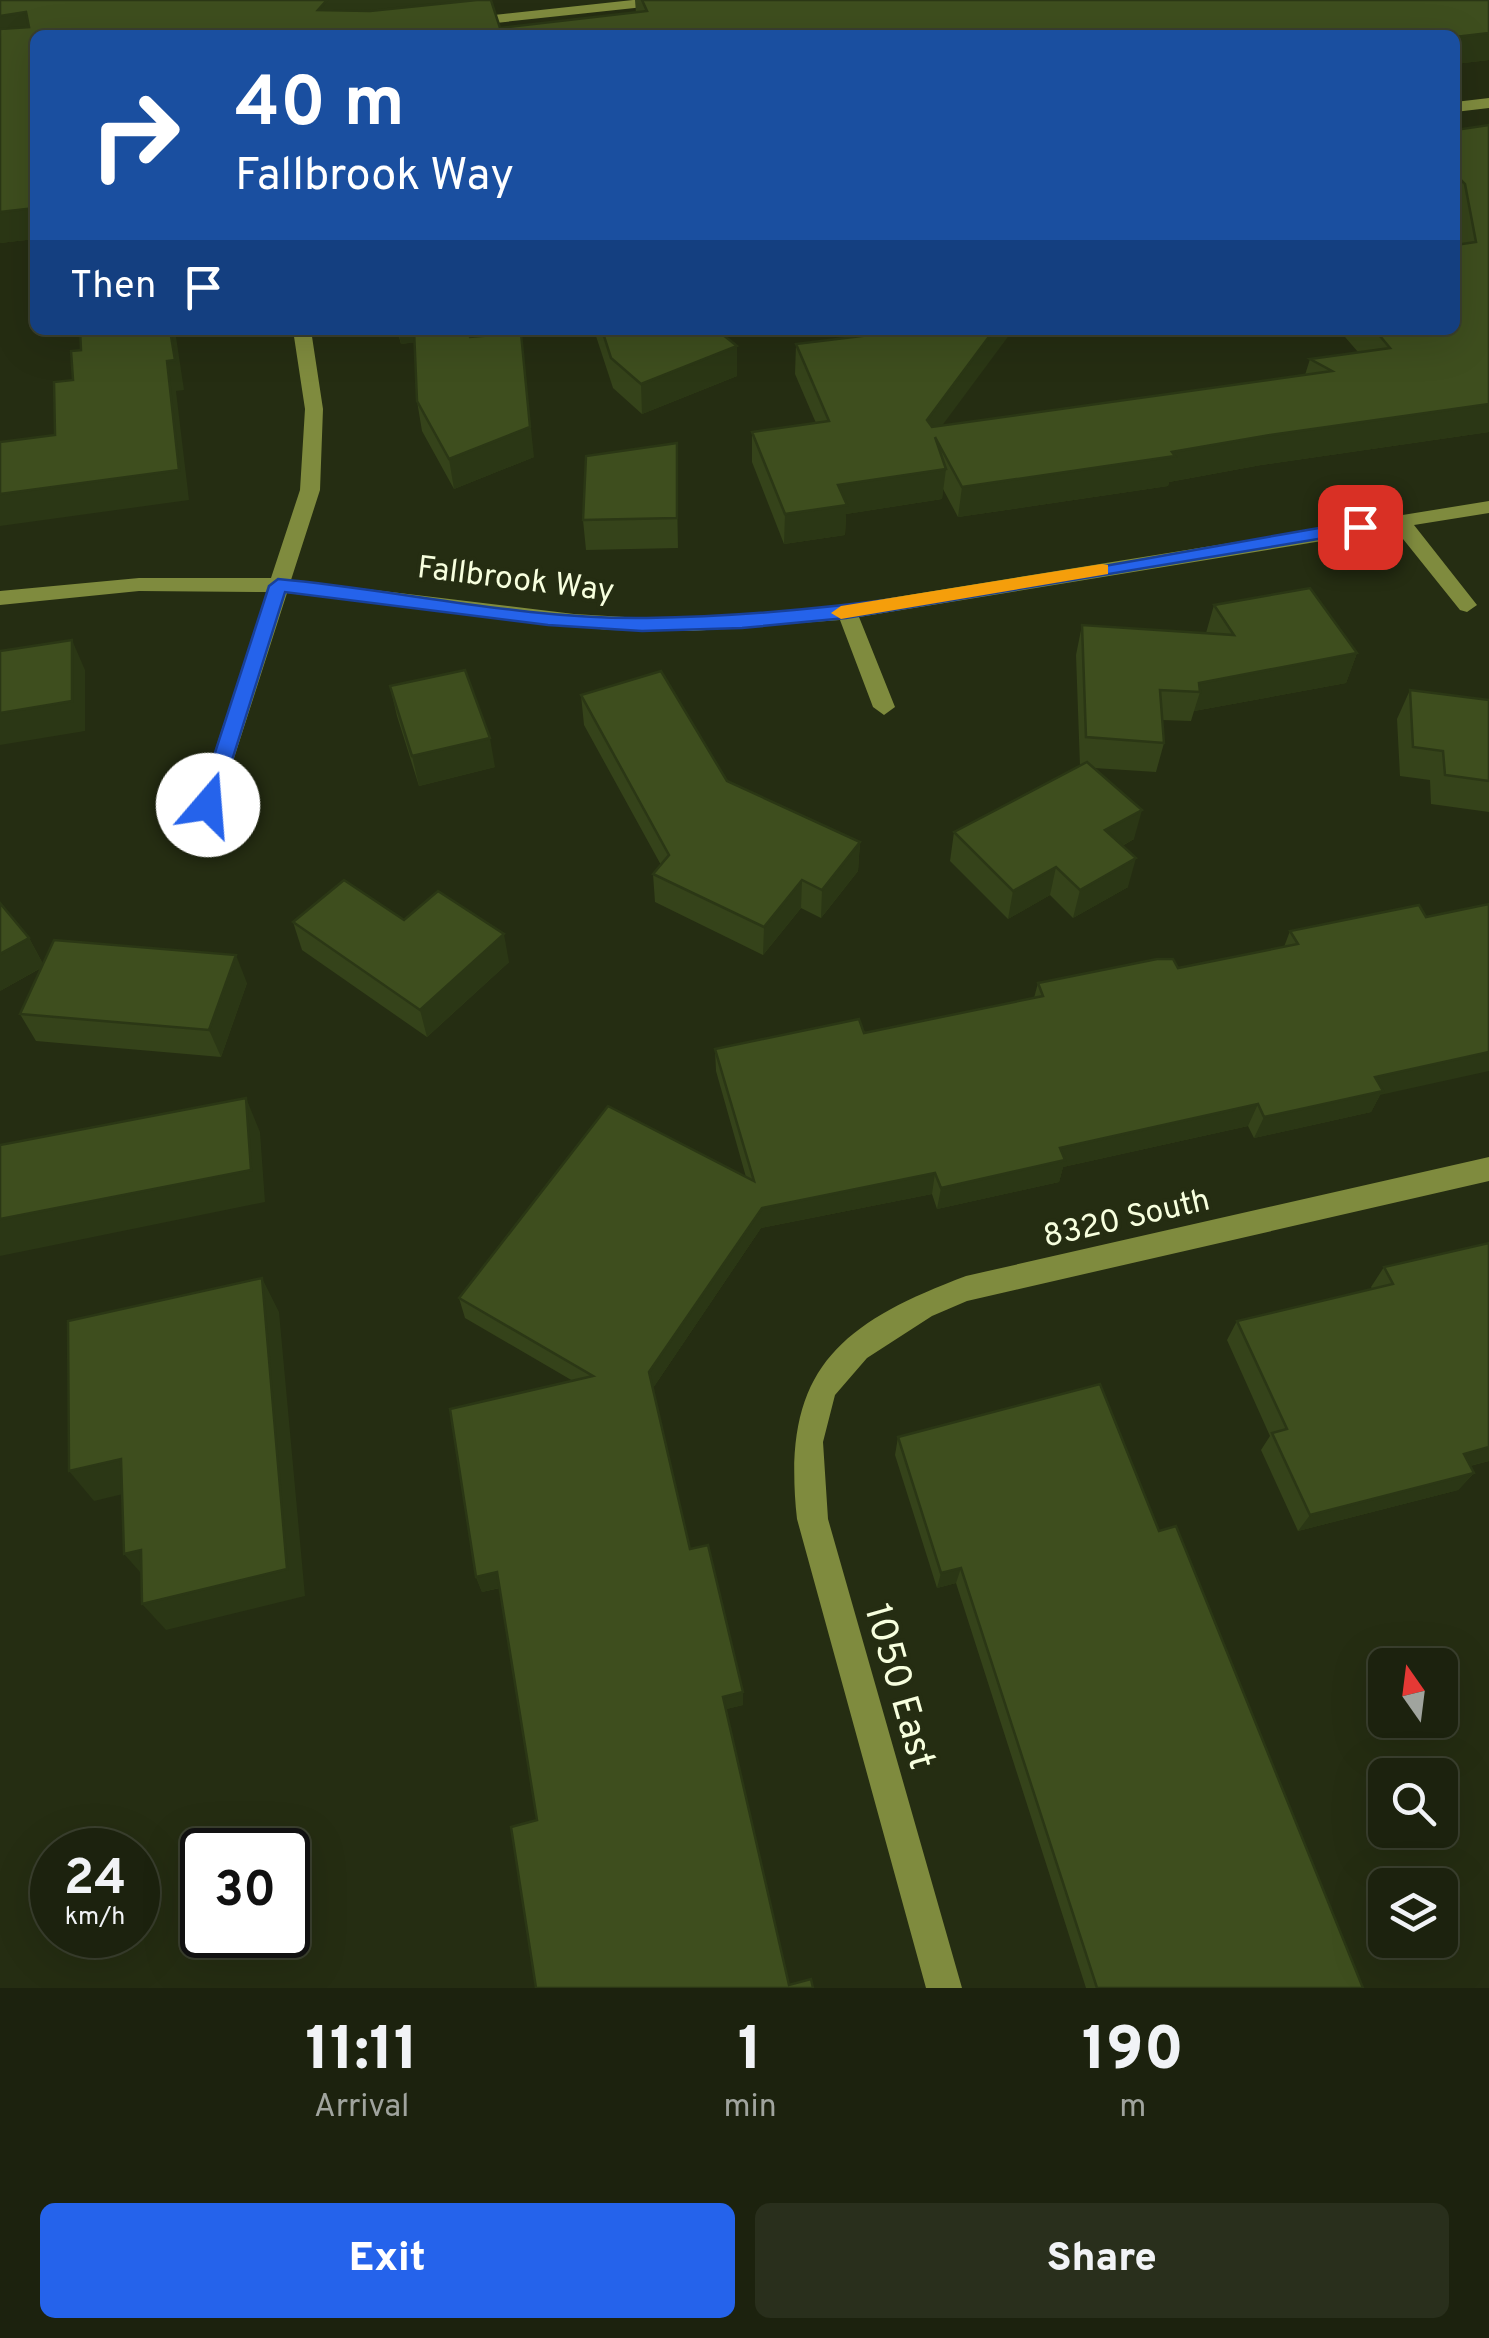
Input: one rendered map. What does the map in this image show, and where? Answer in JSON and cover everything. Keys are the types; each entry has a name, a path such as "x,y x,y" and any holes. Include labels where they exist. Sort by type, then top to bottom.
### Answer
{"street":[{"path":"458,23 566,6 672,0"},
{"path":"1460,106 1489,103"},
{"path":"208,805 310,490 314,409 303,335"},
{"name":"Fallbrook Way","path":"0,598 122,584 278,586 371,593 548,618 642,625 846,612 1489,507"},
{"path":"1399,520 1467,605"},
{"path":"846,612 884,707"},
{"name":"8320 South","path":"816,1402 870,1337 915,1308 966,1290 1489,1169"},
{"name":"1050 East","path":"816,1402 808,1442 816,1530 944,1988"}],"building":[{"path":"0,0 327,0 318,10 370,11 491,0 500,28 647,11 642,0 1489,0 1489,33 1460,36 1460,30 30,30 30,209 0,212 0,29 29,27 26,12 0,16"},
{"path":"1489,125 1489,404 1270,435 1172,452 1175,456 962,487 935,437 946,469 838,485 847,505 785,514 752,432 829,421 796,344 870,335 990,335 927,420 932,427 1332,371 1310,359 1390,348 1379,335 1460,335 1460,244 1476,242 1465,184 1460,179 1460,129"},
{"path":"80,335 171,335 175,360 167,361 179,470 0,494 0,442 55,435 54,382 73,380 71,351 81,350"},
{"path":"414,335 521,335 530,427 449,459 417,401"},
{"path":"604,335 723,335 737,346 641,384 611,358"},
{"path":"677,443 677,518 583,520 586,456"},
{"path":"1310,588 1357,653 1199,683 1200,692 1160,690 1164,743 1086,737 1082,625 1234,635 1214,605"},
{"path":"72,640 72,701 0,713 0,651"},
{"path":"465,670 490,738 412,756 390,686"},
{"path":"661,671 727,781 860,842 822,890 802,880 764,927 653,874 669,855 581,695"},
{"path":"1410,690 1489,700 1489,781 1445,775 1443,751 1413,747"},
{"path":"1087,762 1142,810 1105,830 1136,858 1080,890 1056,867 1013,891 954,832"},
{"path":"344,880 404,920 438,891 504,934 420,1010 293,922"},
{"path":"0,903 29,938 0,954"},
{"path":"1489,904 1489,1052 1375,1077 1383,1091 1264,1117 1258,1104 1060,1148 1065,1160 941,1188 935,1173 762,1208 649,1372 690,1549 708,1545 743,1692 723,1697 789,1985 811,1979 813,1988 536,1988 511,1827 537,1820 497,1572 476,1577 450,1409 593,1376 459,1298 608,1106 754,1181 715,1049 859,1019 864,1033 1043,996 1038,983 1157,959 1173,959 1178,968 1298,944 1290,931 1419,905 1426,917"},
{"path":"54,940 236,955 209,1030 20,1014"},
{"path":"246,1098 251,1170 0,1219 0,1145"},
{"path":"1489,1243 1489,1447 1464,1454 1474,1473 1310,1515 1272,1433 1287,1429 1237,1321 1393,1284 1384,1267"},
{"path":"262,1278 287,1569 142,1604 141,1550 124,1554 121,1459 69,1471 68,1321"},
{"path":"1100,1384 1159,1531 1176,1526 1363,1988 1097,1988 961,1568 941,1573 898,1437"}],"slow traffic":[{"path":"841,613 1102,570"}],"route":[{"path":"208,805 278,586 371,593 548,618 642,625 742,622 846,612 1360,527"}]}
